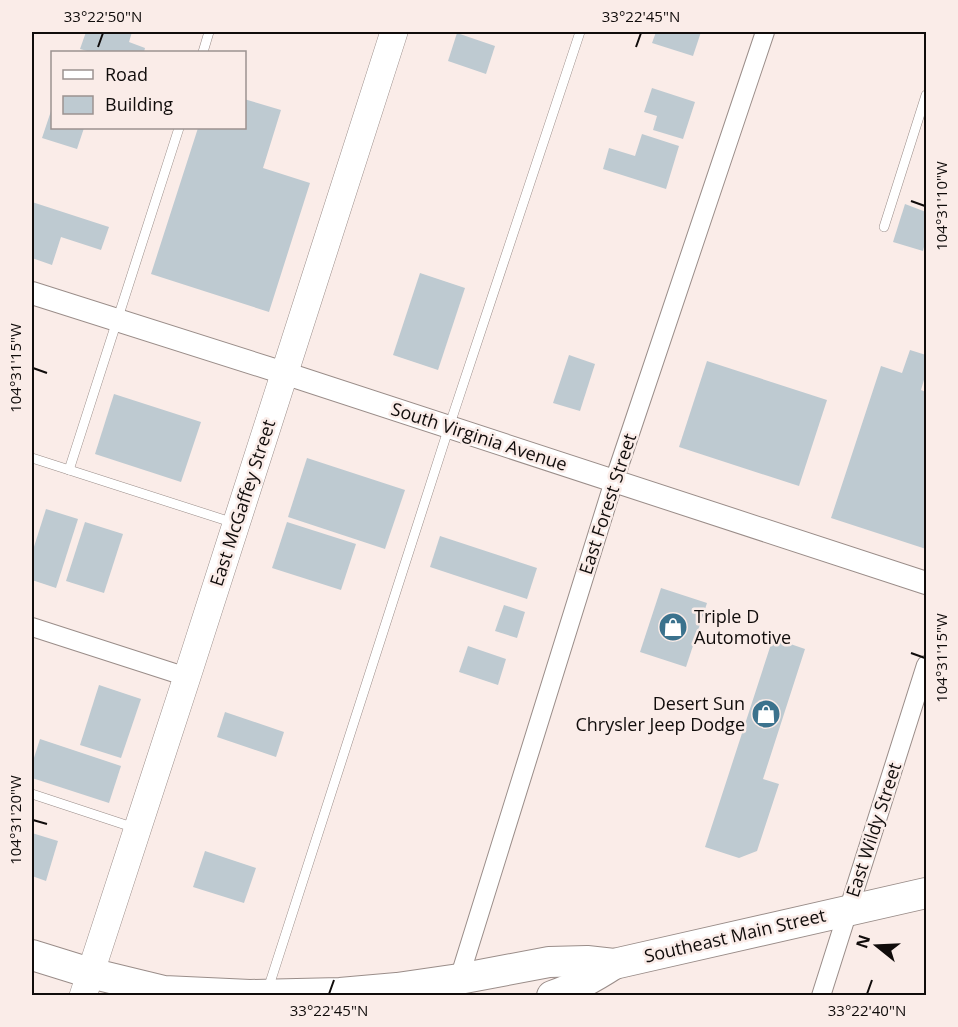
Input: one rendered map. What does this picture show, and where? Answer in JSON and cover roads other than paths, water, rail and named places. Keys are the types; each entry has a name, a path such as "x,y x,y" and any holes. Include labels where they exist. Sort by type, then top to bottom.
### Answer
{"main road":[{"name":"East McGaffey Street","path":"86,985 188,677 394,32"},
{"name":"Southeast Main Street","path":"32,956 86,985 171,994 340,993 459,979 549,962 587,961 614,964 927,893"},
{"name":"Southeast Main Street","path":"552,996 587,982 614,964"}],"street":[{"name":"East Forest Street","path":"459,979 614,481 765,32"},
{"name":"South Virginia Avenue","path":"32,293 927,583"},
{"path":"32,627 188,677"},
{"name":"East Wildy Street","path":"821,996 927,665"}],"lane":[{"path":"203,51 209,32"},
{"path":"267,994 449,427 580,32"},
{"path":"884,227 927,95"},
{"path":"69,470 179,129"},
{"path":"32,458 236,523"},
{"path":"32,794 137,829"}],"place":[{"name":"Triple D Automotive","path":"673,627"},
{"name":"Desert Sun Chrysler Jeep Dodge","path":"766,714"}]}
